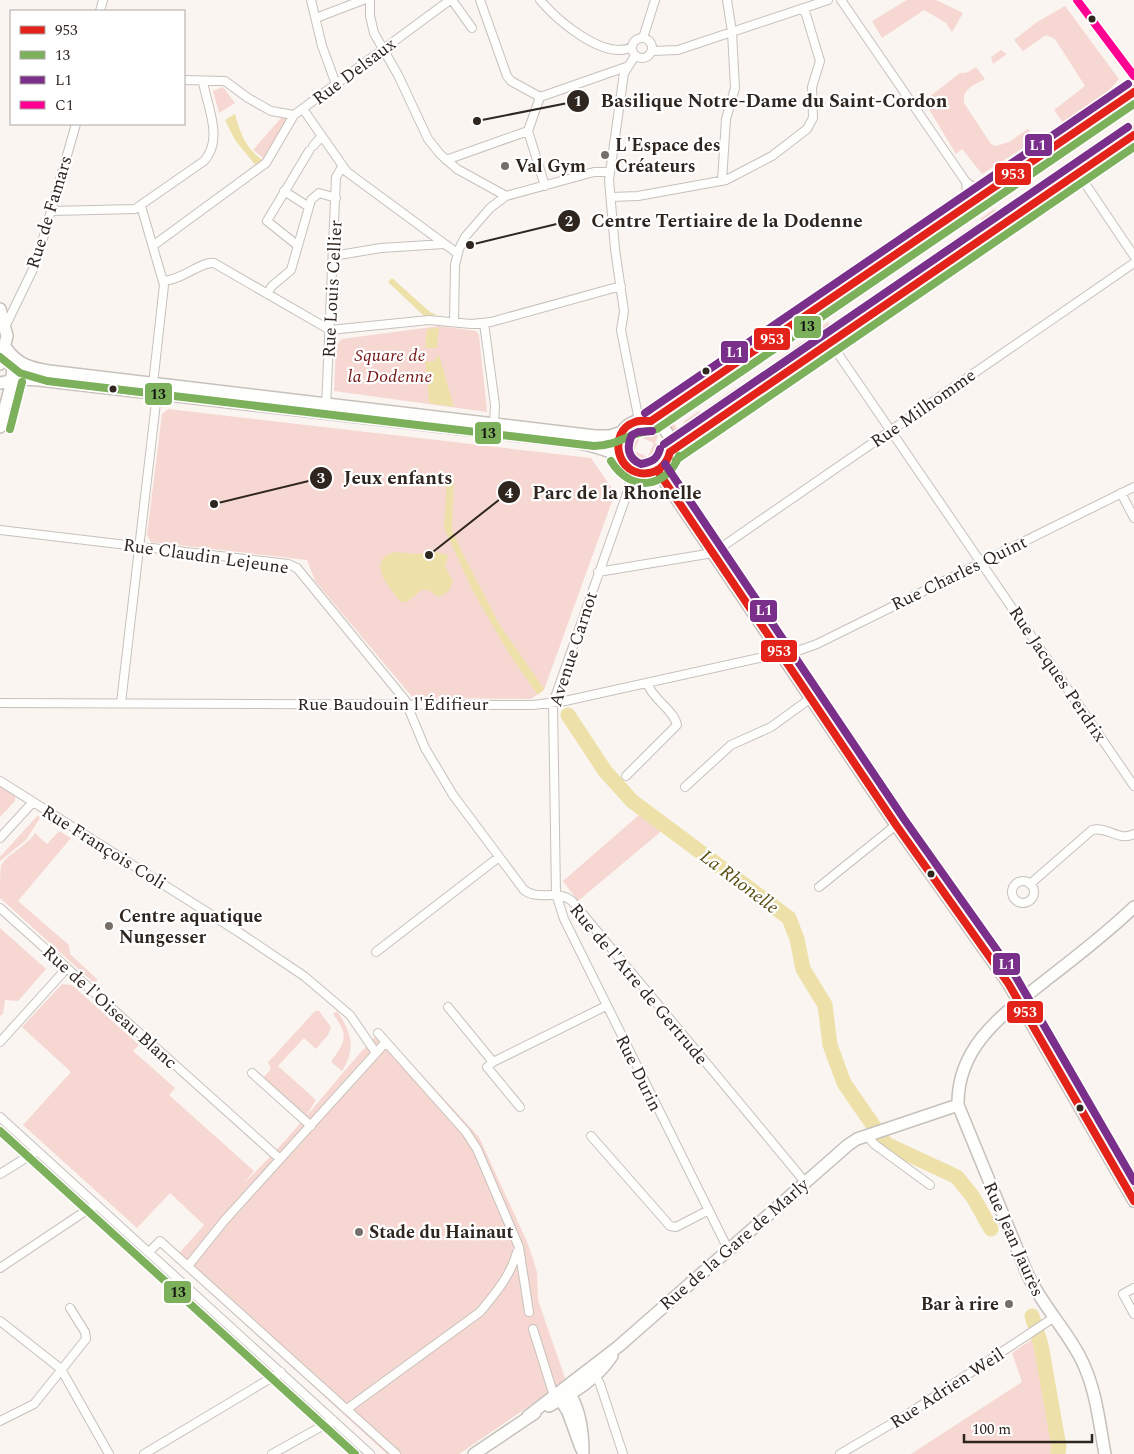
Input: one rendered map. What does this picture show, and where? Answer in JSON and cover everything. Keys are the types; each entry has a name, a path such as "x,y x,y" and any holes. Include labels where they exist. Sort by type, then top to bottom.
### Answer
{"main road":[{"path":"619,456 618,443 622,432 628,425 645,421 1134,92"},
{"path":"670,452 1134,135"},
{"path":"0,302 6,348 0,364"},
{"path":"6,348 14,358 34,368 155,389"},
{"path":"0,428 12,380 14,358"},
{"path":"0,383 12,380 40,380 272,399 564,441 603,450 619,456 631,471 644,474 657,470 666,463 670,452 670,442 666,433 660,426 645,421"},
{"path":"326,408 494,423 601,437 622,432"},
{"path":"657,470 896,824 1020,1001 1134,1201"},
{"path":"958,1105 961,1079 976,1047 995,1021 1134,907"},
{"name":"Rue de la Gare de Marly","path":"562,1395 593,1372 619,1346 848,1144 958,1105"},
{"name":"Rue Jean Jaurès","path":"958,1105 1027,1273 1040,1299 1076,1349 1088,1375 1105,1454"},
{"path":"474,1454 562,1395 582,1428 583,1453"}],"street":[{"path":"311,0 329,67 336,84"},
{"path":"316,18 363,0"},
{"path":"370,0 371,22 424,133 446,160 463,173 506,196"},
{"path":"451,0 472,28"},
{"name":"Rue Delsaux","path":"185,80 202,82 225,81 252,101 271,111 294,115 451,0"},
{"path":"480,0 506,73 511,81 540,97 626,67"},
{"path":"540,0 567,26 595,43 619,50 632,47"},
{"path":"643,38 654,0"},
{"path":"722,182 726,119 735,88 732,32 726,0"},
{"path":"841,0 966,182 977,190 988,191"},
{"path":"1077,0 1134,76"},
{"path":"635,56 645,58 652,51 674,52 824,1"},
{"path":"611,196 638,196 722,182 772,156 807,129 813,120 812,86 820,61 804,8"},
{"path":"635,56 632,47 635,41 643,38"},
{"path":"643,38 650,42 652,51"},
{"path":"635,56 626,67 610,172 615,249 624,311 621,330 645,421"},
{"path":"52,211 128,210 141,206 204,161 208,155 214,129 202,82"},
{"path":"540,97 528,131 545,186"},
{"path":"303,109 342,167 457,253"},
{"path":"154,245 266,163 294,115"},
{"name":"Rue de Famars","path":"3,316 36,263 76,125"},
{"path":"446,160 528,131"},
{"path":"297,245 267,221 311,149 321,137"},
{"name":"Rue Louis Cellier","path":"326,408 336,177 342,167"},
{"path":"454,322 457,253 462,241 493,205 506,196 594,172 610,172"},
{"path":"1078,173 1134,256"},
{"path":"963,208 967,196 966,182"},
{"path":"284,191 309,207"},
{"path":"267,294 272,286 291,270 312,200 320,193 336,198"},
{"path":"121,703 155,389 164,281 141,206"},
{"path":"333,256 381,248 444,244"},
{"path":"164,281 177,280 212,263 330,330 429,320 484,323 621,286"},
{"name":"Rue Milhomme","path":"713,552 1134,263"},
{"path":"484,323 495,405 494,423"},
{"name":"Rue Jacques Perdrix","path":"830,342 1134,786"},
{"name":"Avenue Carnot","path":"556,894 553,703 629,488 631,471"},
{"name":"Rue Charles Quint","path":"782,655 817,644 1134,487"},
{"path":"1122,493 1134,518"},
{"name":"Rue Claudin Lejeune","path":"0,530 294,566 407,704"},
{"path":"598,572 713,552"},
{"name":"Rue Baudouin l'Édifieur","path":"0,703 533,705 553,703 782,655"},
{"path":"626,776 677,724 675,718 652,695 648,683"},
{"path":"685,787 731,745 771,727 811,698"},
{"name":"Rue de l'Atre de Gertrude","path":"407,704 427,754 456,800 526,892 565,896 574,904 805,1182"},
{"name":"Rue François Coli","path":"0,781 240,933 304,976 350,1016 376,1053"},
{"path":"0,838 33,802"},
{"path":"819,887 896,824"},
{"path":"1030,884 1092,830 1101,829 1125,837 1134,834"},
{"path":"376,952 499,857"},
{"name":"Rue Durin","path":"556,894 564,919 606,1006 707,1211 728,1249"},
{"name":"Rue de l'Oiseau Blanc","path":"0,908 280,1160"},
{"path":"0,1042 67,968"},
{"path":"520,1107 487,1067 493,1062 606,1006"},
{"path":"448,1008 493,1062"},
{"path":"378,1033 472,1141 519,1246 529,1312"},
{"path":"188,1266 224,1221 386,1042"},
{"path":"252,1073 311,1126"},
{"path":"0,1117 370,1454"},
{"path":"869,1135 874,1144 930,1185"},
{"path":"591,1136 670,1226 676,1227 707,1211"},
{"path":"0,1174 37,1151"},
{"path":"0,1268 96,1204"},
{"path":"149,1252 160,1241 396,1454"},
{"path":"347,1409 480,1312 496,1293 514,1263 519,1246"},
{"path":"1134,1288 1123,1294 1134,1314"},
{"path":"0,1421 34,1404 86,1336 70,1308"},
{"name":"Rue Adrien Weil","path":"840,1454 908,1414 1053,1318"},
{"path":"0,1320 61,1370 109,1454"},
{"path":"533,1329 562,1395"},
{"path":"144,1454 281,1372"},
{"path":"593,1372 601,1386 623,1454"},
{"path":"272,1454 333,1420"}],"green space":[{"path":"907,0 936,0 963,13 952,32 946,23 924,10 882,38 872,21"},
{"path":"1065,6 1119,79 1109,90 1064,124 1054,110 1085,86 1055,39 1046,35 1023,51 1014,40 1037,22"},
{"path":"1001,50 1007,54 993,64 991,57"},
{"path":"976,67 985,79 967,91 964,103 991,144 996,146 1009,142 1028,129 1036,140 982,174 962,149 956,154 924,101 960,73 966,73"},
{"path":"223,87 235,103 219,113 213,91"},
{"path":"1120,106 1123,110 1076,142 1073,137"},
{"path":"282,117 290,118 266,160 253,150"},
{"path":"1134,124 1134,130 1089,161 1086,156"},
{"path":"1046,156 1049,160 995,197 992,193"},
{"path":"1057,171 1058,173 1027,194 1026,192"},
{"path":"1060,175 1062,179 1008,216 1006,212"},
{"path":"994,209 998,214 984,225 980,219"},
{"path":"969,218 971,221 945,238 943,235"},
{"path":"974,225 976,228 950,246 948,243"},
{"path":"823,315 826,320 811,330 808,325"},
{"path":"828,322 832,328 817,338 813,333"},
{"name":"Square de la Dodenne","path":"439,326 476,331 479,335 487,412 334,391 336,345 342,339"},
{"path":"803,331 805,334 775,354 773,351"},
{"path":"808,338 810,341 780,362 778,359"},
{"path":"731,380 733,383 701,405 698,402"},
{"path":"736,387 738,390 706,413 704,410"},
{"path":"168,409 591,458 615,493 544,690 531,699 413,698 315,581 307,560 151,542 147,535 162,414"},
{"path":"699,411 702,416 686,426 683,422"},
{"path":"668,415 683,438 675,437 669,429 666,424"},
{"path":"644,429 658,435 655,443 662,446 656,460 649,457 645,465 631,459 634,451 648,457 654,443 640,437"},
{"path":"632,433 640,437 634,451 626,447"},
{"path":"0,786 15,796 15,801 0,817"},
{"path":"38,815 40,818 26,840 0,861 0,857"},
{"path":"639,815 664,829 578,901 563,881"},
{"path":"59,831 71,838 18,901 69,945 70,954 98,980 94,983 0,898 1,866 4,862 35,833 47,844"},
{"path":"0,928 46,969 18,1001 5,1000 3,1014 0,1016"},
{"path":"62,984 72,985 139,1045 133,1051 175,1088 169,1095 254,1171 243,1184 297,1127 381,1030 479,1137 528,1244 537,1272 538,1300 566,1381 459,1454 387,1454 174,1259 204,1225 170,1193 137,1228 23,1125 71,1072 22,1027"},
{"path":"315,1011 319,1011 331,1027 328,1035 316,1049 304,1038 278,1066 316,1100 305,1118 262,1079 271,1069 268,1062"},
{"path":"337,1011 349,1034 351,1048 342,1071 331,1062 344,1038 342,1028 333,1014"},
{"path":"1034,1338 1053,1444 1052,1454 911,1454 1022,1382 1012,1353"}],"shaded area":[{"path":"235,114 248,146 263,160 257,167 235,140 225,120"},
{"path":"392,278 430,312 437,315 424,316 388,282"},
{"path":"439,328 437,348 425,348 427,329"},
{"path":"439,355 454,407 429,403 425,358 427,362 434,361"},
{"path":"454,479 452,530 499,624 544,689 538,695 508,652 473,591 444,528 447,480"},
{"path":"394,552 416,554 436,552 448,555 445,567 453,581 448,592 439,597 423,589 407,602 401,602 386,583 381,569 381,562 386,556"}],"waterway":[{"name":"La Rhonelle","path":"568,715 605,771 632,801 789,918 797,939 803,969 825,1005 830,1045 844,1083 886,1144 957,1177 973,1197 991,1229"},
{"name":"La Rhonelle","path":"1032,1316 1041,1345 1059,1447 1058,1454"}],"transit line":[{"name":"C1","path":"1077,0 1134,76"},
{"name":"L1","path":"645,413 1128,84"},
{"name":"953","path":"651,421 1134,92"},
{"name":"13","path":"657,429 1134,104"},
{"name":"L1","path":"664,444 1128,127"},
{"name":"953","path":"670,452 1134,135"},
{"name":"13","path":"676,460 1134,147"},
{"name":"13","path":"0,357 20,373 47,381 594,446 611,444 637,433 651,431"},
{"name":"13","path":"10,429 22,382"},
{"name":"953","path":"651,421 635,422 626,427 621,434 618,443 619,453 623,461 629,468 638,473 649,473 663,466 670,452"},
{"name":"L1","path":"652,431 638,432 632,435 629,452 633,459 641,464 655,458 660,449"},
{"name":"13","path":"611,461 628,478 637,482 647,483 656,481 665,475 673,467 679,456"},
{"name":"L1","path":"665,464 904,819 1016,977 1134,1181"},
{"name":"953","path":"657,470 896,825 1008,983 1134,1201"},
{"name":"13","path":"0,1131 355,1454"}],"place":[{"name":"Basilique Notre-Dame du Saint-Cordon","path":"477,121"},
{"name":"L'Espace des Créateurs","path":"605,155"},
{"name":"Val Gym","path":"505,166"},
{"name":"Centre Tertiaire de la Dodenne","path":"470,245"},
{"name":"Jeux enfants","path":"214,504"},
{"name":"Parc de la Rhonelle","path":"429,555"},
{"name":"Centre aquatique Nungesser","path":"109,926"},
{"name":"Stade du Hainaut","path":"359,1232"},
{"name":"Bar à rire","path":"1009,1304"}]}
